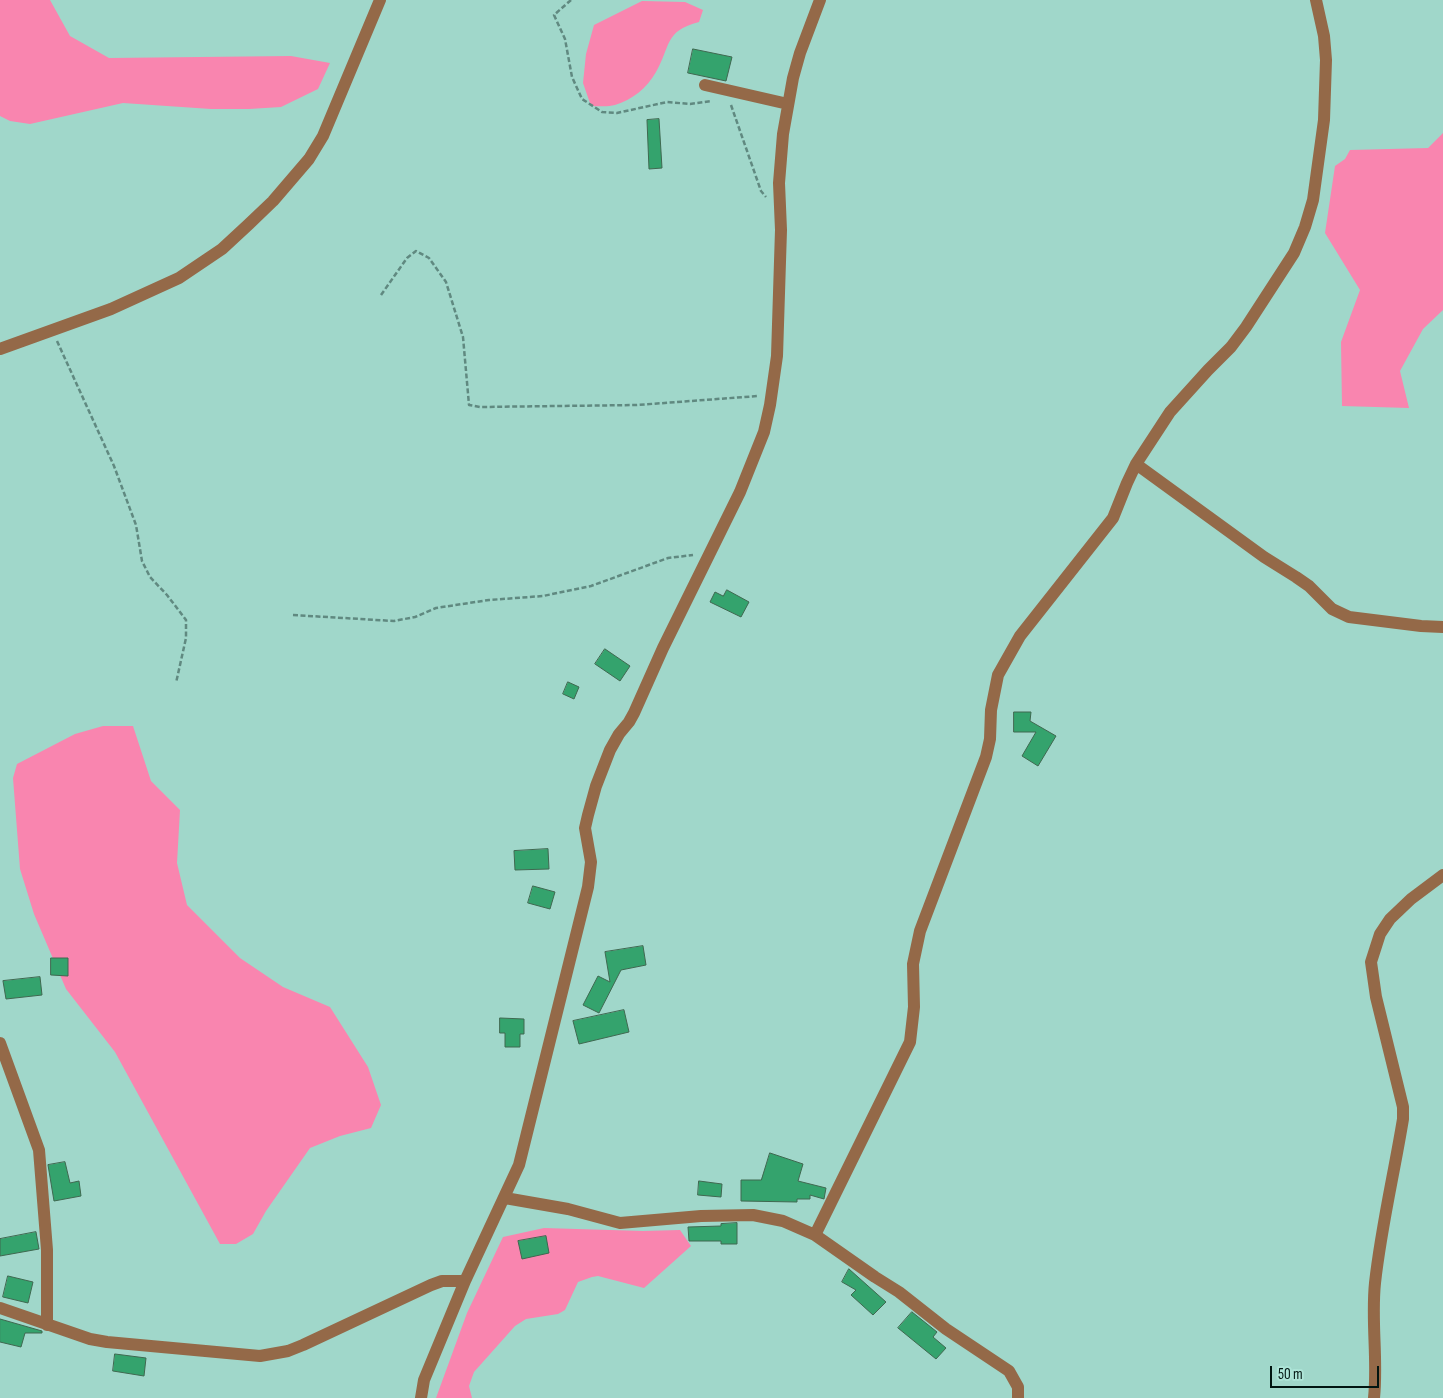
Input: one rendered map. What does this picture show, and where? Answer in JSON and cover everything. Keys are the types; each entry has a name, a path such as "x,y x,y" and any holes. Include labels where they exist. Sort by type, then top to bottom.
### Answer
{"street":[{"path":"0,349 111,309 180,278 222,248 273,201 308,159 323,136 380,0"},
{"path":"421,1398 424,1380 465,1282 519,1165 588,887 591,862 585,828 596,786 610,750 634,713 707,556 740,492 764,432 772,395 777,356 780,183 783,134 792,78 820,0"},
{"path":"815,1235 910,1042 914,1007 913,964 920,931 986,757 990,740 991,710 998,675 1020,636 1113,518 1136,464 1170,412 1231,348 1246,328 1294,253 1305,227 1313,200 1324,120 1326,60 1324,36 1316,0"},
{"path":"705,85 788,104"},
{"path":"1136,464 1264,557 1296,576 1332,609 1349,616 1421,626 1443,627"},
{"path":"1374,1398 1376,1382 1373,1314 1375,1282 1402,1120 1402,1108 1376,996 1371,962 1380,934 1390,919 1411,899 1443,875"},
{"path":"0,1043 39,1150 47,1250 48,1325"},
{"path":"505,1198 568,1209 620,1224 701,1216 761,1215 783,1221 815,1235 899,1292 946,1329 1009,1372 1018,1387 1018,1398"},
{"path":"0,1308 90,1339 260,1356 288,1351 303,1345 430,1285 442,1281 465,1282"}],"path":[{"path":"571,0 554,15 565,39 572,77 582,99 602,112 617,113 667,102 690,104 714,100"},
{"path":"727,90 761,191 780,213"},
{"path":"381,295 407,258 416,251 429,258 446,282 463,337 469,405 480,407 637,405 772,395"},
{"path":"52,330 114,466 136,525 142,561 150,577 186,620 186,638 176,683"},
{"path":"293,615 394,621 415,617 436,608 490,600 543,596 591,586 668,558 694,555 707,556"}],"shaded area":[{"path":"0,0 50,0 70,36 109,58 291,56 330,63 318,89 281,107 211,109 123,103 30,124 10,121 0,116"},
{"path":"642,1 685,2 703,10 699,22 680,30 674,35 656,72 639,93 615,105 591,106 583,83 586,54 594,25"},
{"path":"1443,133 1443,310 1423,329 1400,371 1409,408 1342,406 1341,342 1360,290 1325,233 1335,166 1345,159 1350,150 1428,148"},
{"path":"103,726 133,726 151,781 180,810 177,863 187,905 240,958 283,987 330,1007 368,1067 381,1105 371,1128 340,1136 310,1148 266,1211 253,1234 236,1244 220,1244 115,1052 66,989 34,914 20,869 13,778 17,764 75,734"},
{"path":"544,1228 643,1231 680,1230 691,1246 644,1288 598,1276 578,1282 565,1310 558,1314 526,1319 515,1326 474,1372 469,1386 472,1398 436,1398 467,1313 503,1237"}],"building":[{"path":"693,49 732,57 726,81 688,73"},
{"path":"659,119 662,168 649,169 647,120"},
{"path":"727,590 749,602 741,617 710,602 715,592 723,596"},
{"path":"605,649 630,666 620,681 595,664"},
{"path":"568,682 579,687 574,699 563,694"},
{"path":"1014,712 1031,712 1030,721 1056,736 1038,766 1022,756 1036,732 1014,732"},
{"path":"548,849 549,869 515,870 514,851"},
{"path":"533,886 555,892 550,909 528,903"},
{"path":"643,946 646,965 621,970 599,1013 583,1005 598,976 610,982 605,952"},
{"path":"51,958 68,958 68,976 51,975"},
{"path":"40,977 42,995 6,999 3,981"},
{"path":"624,1010 629,1032 579,1044 573,1021"},
{"path":"500,1018 524,1019 524,1034 520,1034 520,1047 505,1047 505,1033 500,1033"},
{"path":"770,1153 803,1164 798,1181 826,1188 824,1199 810,1195 810,1199 797,1199 797,1202 741,1201 741,1180 761,1180"},
{"path":"65,1162 70,1183 79,1181 81,1196 54,1201 48,1165"},
{"path":"699,1181 722,1184 721,1197 698,1195"},
{"path":"737,1223 737,1244 721,1244 721,1241 689,1241 688,1227 721,1226 721,1224"},
{"path":"36,1232 39,1249 0,1256 0,1239"},
{"path":"546,1236 549,1253 522,1259 518,1241"},
{"path":"849,1269 886,1302 873,1315 851,1295 856,1290 842,1282"},
{"path":"8,1276 33,1282 28,1303 3,1297"},
{"path":"912,1312 937,1332 933,1337 946,1348 936,1359 898,1328"},
{"path":"0,1319 42,1331 42,1333 25,1333 21,1347 0,1342"},
{"path":"115,1354 146,1358 144,1376 113,1371"}]}
